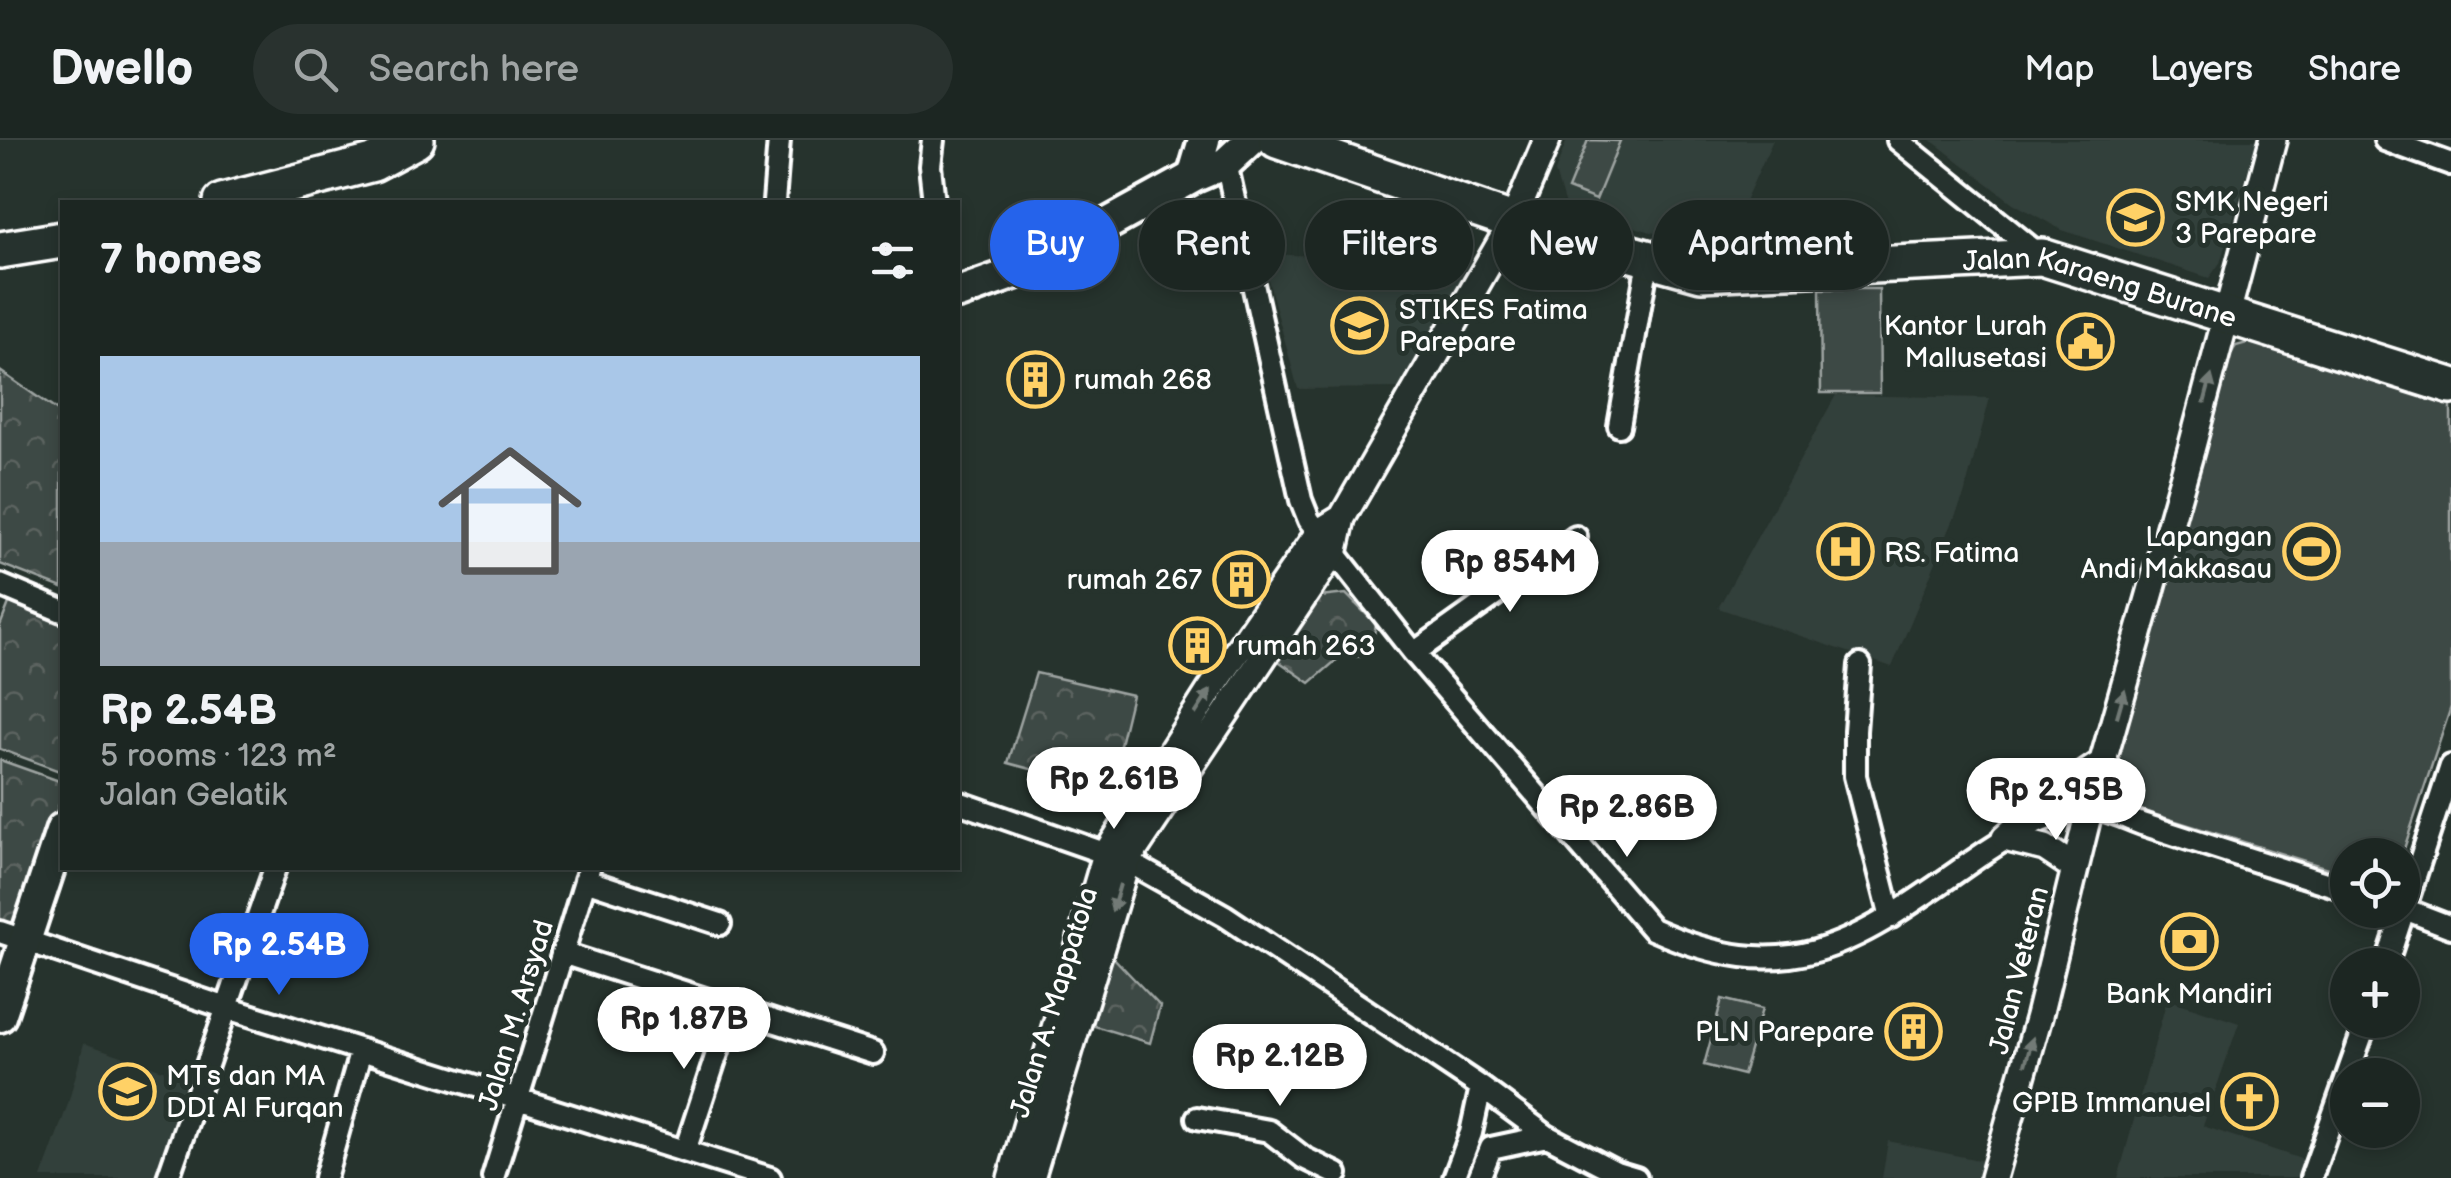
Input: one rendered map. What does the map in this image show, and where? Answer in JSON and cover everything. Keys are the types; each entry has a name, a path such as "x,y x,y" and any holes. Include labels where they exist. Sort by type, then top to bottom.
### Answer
{"highway":[{"path":"230,200 373,162 416,140"},
{"name":"Jalan Karaeng Burane","path":"1286,142 1493,214"},
{"path":"0,250 60,240"},
{"name":"Jalan Karaeng Burane","path":"1633,257 1701,273 2042,257 2451,386"}],"main road":[{"path":"1193,177 1204,140"},
{"path":"960,292 1026,269 1193,177 1226,163 1250,140"},
{"path":"0,1016 13,936 60,833"}],"street":[{"path":"774,200 779,140"},
{"path":"933,140 930,166 934,200"},
{"path":"1523,200 1547,140"},
{"path":"1898,140 2042,257"},
{"name":"Jalan Veteran","path":"1993,1178 2273,140"},
{"path":"2385,140 2451,164"},
{"path":"1226,163 1301,500 1309,520 1414,653 1652,929 1715,951 1774,960 1810,955 1892,917 2005,838 2046,801 2105,761"},
{"name":"Jalan A. Mappatola","path":"1011,1178 1029,1148 1116,858 1209,692 1342,518 1493,257"},
{"path":"1618,426 1648,261"},
{"path":"1414,653 1576,537"},
{"path":"1,588 60,610"},
{"path":"1860,665 1856,776 1892,917"},
{"path":"2420,860 2451,766"},
{"path":"960,803 1116,858 1225,916 1547,1136 1616,1172 1636,1178"},
{"path":"2005,838 2039,822 2090,808 2330,884"},
{"path":"2005,838 2045,848 2075,868"},
{"path":"168,1178 274,870"},
{"path":"587,874 720,924"},
{"name":"Jalan M. Arsyad","path":"493,1178 587,874"},
{"path":"2420,915 2451,927"},
{"path":"13,936 227,1008 770,1178"},
{"path":"562,953 873,1053"},
{"path":"684,1151 732,1008"},
{"path":"2310,1178 2361,1038"},
{"path":"325,1178 361,1050"},
{"path":"1454,1178 1471,1133 1481,1088"},
{"path":"1196,1118 1269,1131 1304,1158 1341,1177"},
{"path":"1471,1133 1491,1148 1547,1136"},
{"name":"Jalan A. Mappatola","path":"1029,1148 1030,1178"},
{"path":"1479,1178 1491,1148"}],"shaded area":[{"path":"1567,140 1773,140 1745,200 1653,200 1653,233 1633,226 1633,200 1563,200 1555,172"},
{"name":"SMK Negeri 3 Parepare","path":"1931,140 2257,140 2220,263 2209,278 2062,230 2013,203"},
{"name":"STIKES Fatima Parepare","path":"1285,255 1305,255 1305,290 1458,290 1403,388 1298,389 1271,290 1285,290"},
{"name":"RS. Fatima","path":"1836,395 1990,398 1964,495 1892,667 1718,608"},
{"path":"2167,999 2239,1023 2203,1126 2307,1161 2300,1178 2118,1178"},
{"path":"84,1043 186,1078 156,1178 41,1178 68,1104"},
{"path":"1888,1141 1988,1162 1984,1178 1882,1178"}],"green space":[{"path":"1588,140 1620,141 1596,200 1568,189"},
{"path":"1820,290 1879,290 1880,393 1821,393"},
{"name":"Lapangan Andi Makkasau","path":"2254,341 2451,397 2451,707 2408,838 2330,838 2330,869 2140,810 2121,795 2110,772 2223,365 2236,346"},
{"path":"0,371 60,413 60,587 0,564"},
{"path":"13,593 60,614 60,771 0,749 0,626"},
{"path":"1346,594 1376,624 1370,656 1340,657 1310,683 1277,660 1320,597"},
{"path":"1036,673 1132,695 1109,790 1008,763"},
{"path":"0,760 60,781 60,801 11,935 0,931"},
{"path":"1110,954 1160,1006 1150,1043 1091,1025"},
{"path":"1722,999 1762,1009 1743,1075 1704,1065"}],"place":[{"name":"SMK Negeri 3 Parepare","path":"2136,217"},
{"name":"STIKES Fatima Parepare","path":"1360,325"},
{"name":"Kantor Lurah Mallusetasi","path":"2086,341"},
{"name":"rumah 268","path":"1035,379"},
{"name":"RS. Fatima","path":"1845,552"},
{"name":"Lapangan Andi Makkasau","path":"2311,552"},
{"name":"rumah 267","path":"1241,579"},
{"name":"rumah 263","path":"1198,645"},
{"name":"Bank Mandiri","path":"2189,942"},
{"name":"PLN Parepare","path":"1913,1031"},
{"name":"MTs dan MA DDI Al Furqan","path":"127,1091"},
{"name":"GPIB Immanuel","path":"2250,1102"}]}
